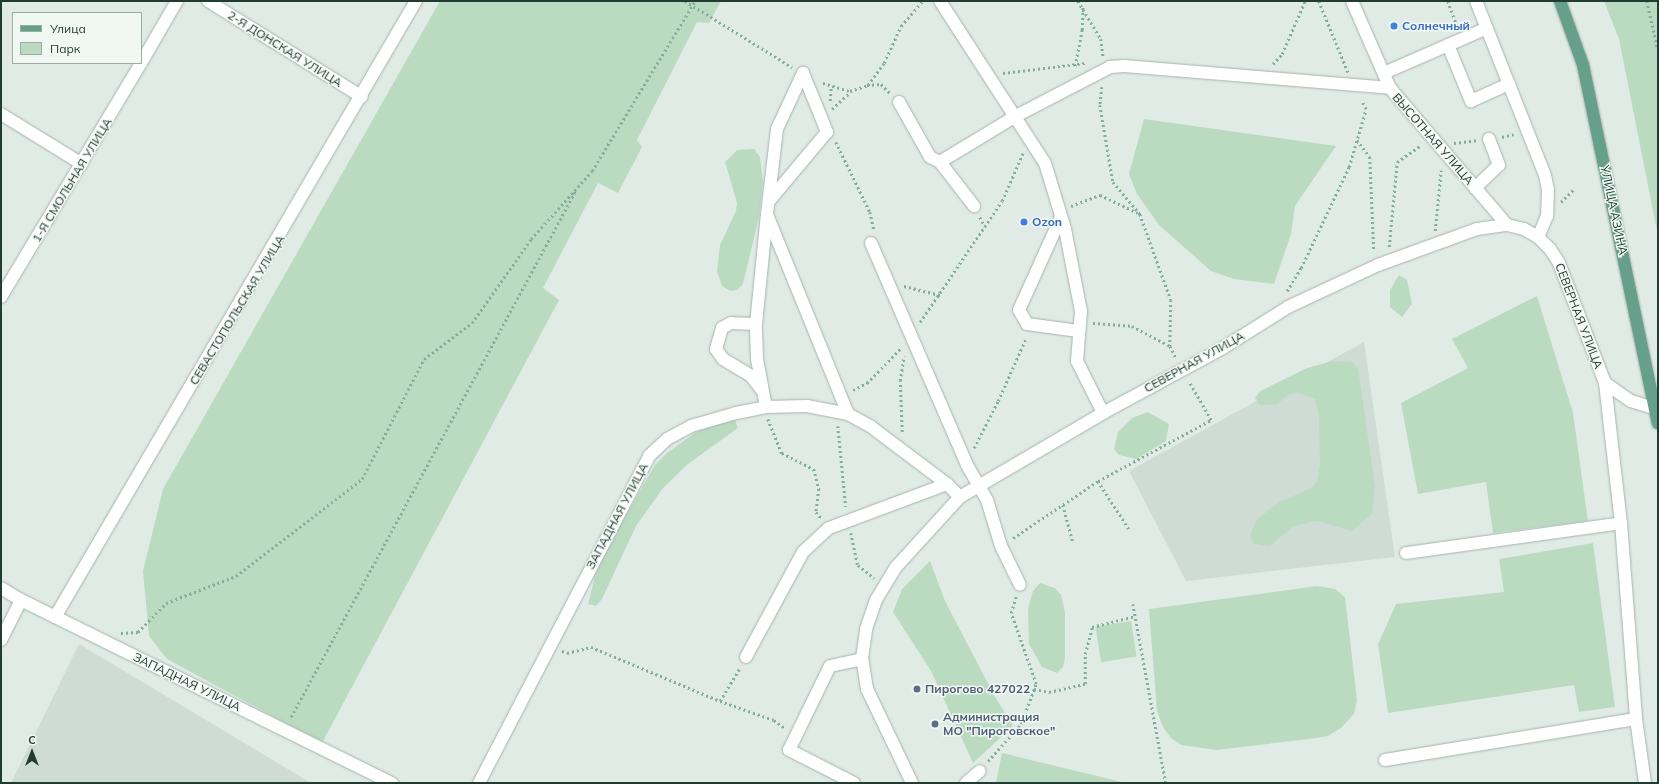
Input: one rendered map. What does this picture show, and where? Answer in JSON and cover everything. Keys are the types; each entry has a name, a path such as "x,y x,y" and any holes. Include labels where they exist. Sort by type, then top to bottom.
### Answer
{"main road":[{"name":"УЛИЦА АЗИНА","path":"1560,1 1583,65 1657,409 1658,423"}],"street":[{"name":"1-Я СМОЛЬНАЯ УЛИЦА","path":"142,61 177,1"},
{"name":"2-Я ДОНСКАЯ УЛИЦА","path":"208,1 362,97"},
{"name":"СЕВАСТОПОЛЬСКАЯ УЛИЦА","path":"55,617 362,97 416,1"},
{"path":"940,1 986,74 1016,116 1044,163 1060,214 1081,310 1077,361 1103,413"},
{"name":"ВЫСОТНАЯ УЛИЦА","path":"1352,1 1390,88 1506,225"},
{"path":"1476,1 1545,175 1548,190 1547,216 1538,237"},
{"path":"1384,73 1487,28"},
{"path":"1448,45 1472,101 1509,84"},
{"name":"1-Я СМОЛЬНАЯ УЛИЦА","path":"1,297 82,164 140,64"},
{"path":"940,162 1101,65 1390,88"},
{"path":"769,201 827,132 803,73"},
{"path":"766,407 757,359 756,324 767,214 778,129 803,73"},
{"path":"899,102 930,157 940,162 974,206"},
{"path":"1,114 82,164"},
{"path":"1475,188 1499,165 1489,139"},
{"path":"767,214 848,414"},
{"path":"1060,214 1019,310 1027,324 1080,327"},
{"name":"СЕВЕРНАЯ УЛИЦА","path":"912,783 867,689 862,659 866,629 876,600 892,574 960,497 1103,413 1223,348 1288,307 1378,264 1477,229 1506,225 1524,229 1538,237 1550,249 1559,263 1605,383 1616,393 1631,401 1657,409"},
{"path":"871,242 967,465 987,500 1001,546 1020,585"},
{"path":"756,324 731,323 722,328 716,349 723,359 751,376 763,390"},
{"path":"1605,383 1621,523 1636,719 1646,783"},
{"name":"ЗАПАДНАЯ УЛИЦА","path":"478,783 649,456 667,439 691,426 766,407 807,406 848,414 870,426 947,484 960,497"},
{"path":"746,657 803,552 830,528 947,484"},
{"path":"1406,553 1621,523"},
{"name":"ЗАПАДНАЯ УЛИЦА","path":"1,588 55,617 392,783"},
{"path":"1,640 21,600"},
{"path":"854,783 789,750 830,666 862,659"},
{"path":"1385,760 1636,719"},
{"path":"966,783 980,771"}],"path":[{"path":"685,1 803,73 831,87 850,91"},
{"path":"114,633 138,632 166,603 236,576 362,479 424,359 472,323 531,240 592,171 695,1"},
{"path":"866,86 884,63 901,26 923,1"},
{"path":"1001,546 1098,482 1211,420 1181,370 1170,346 1171,300 1140,214 1113,182 1100,105 1101,65 1104,59 1101,39 1078,1"},
{"path":"1261,77 1282,54 1305,1"},
{"path":"1287,291 1301,268 1350,167 1366,109 1354,85 1319,1"},
{"path":"1448,1 1462,39"},
{"path":"1647,1 1658,50"},
{"path":"1074,70 1082,30 1083,7"},
{"path":"986,74 1076,65 1090,62"},
{"path":"829,112 850,91 866,86 881,84 899,102"},
{"path":"827,132 837,143 870,212 875,228 871,242"},
{"path":"1388,253 1397,162 1432,136"},
{"path":"911,335 941,295 1002,202 1029,138"},
{"path":"1357,140 1370,157 1374,253 1378,264"},
{"path":"1428,236 1435,233 1443,149"},
{"path":"284,730 578,186"},
{"path":"1060,214 1100,195 1140,214"},
{"path":"888,281 941,295"},
{"path":"967,465 1031,325"},
{"path":"1080,327 1132,326 1170,346"},
{"path":"841,395 867,383 906,343 900,381 902,436 896,432"},
{"path":"766,407 769,427 782,453 814,469 819,489 816,512 830,528"},
{"path":"1098,482 1129,529"},
{"path":"1063,505 1073,543"},
{"path":"980,771 1021,724 1036,684 1010,613 1020,585"},
{"path":"1133,604 1166,783"},
{"path":"1034,689 1049,692 1085,684 1085,654 1092,627 1135,616"},
{"path":"550,645 567,653 591,647 720,701 774,720 796,736"},
{"path":"720,701 746,657"}],"shaded area":[{"path":"1364,342 1395,557 1186,581 1129,471"},
{"path":"79,644 311,783 11,783"}],"green space":[{"path":"440,1 721,1 709,23 697,22 637,140 642,147 618,193 598,183 543,288 559,300 322,743 167,659 149,636 143,571 163,489"},
{"path":"1604,1 1658,1 1658,236 1619,39"},
{"path":"1144,119 1336,146 1295,206 1291,234 1274,284 1234,279 1211,271 1159,225 1137,194 1129,174"},
{"path":"754,149 760,157 763,182 759,217 743,284 737,290 730,291 722,286 717,271 720,245 736,211 737,203 725,162 737,150"},
{"path":"1399,275 1407,280 1412,304 1402,317 1390,307 1390,290"},
{"path":"1537,296 1573,413 1588,521 1493,533 1486,482 1418,494 1401,403 1468,368 1452,339"},
{"path":"1333,361 1352,362 1358,368 1375,487 1372,514 1351,531 1319,521 1310,522 1292,527 1270,546 1254,544 1250,536 1256,520 1278,503 1311,488 1317,481 1320,463 1319,416 1315,399 1299,393 1290,394 1277,404 1260,405 1255,398 1260,391 1307,368"},
{"path":"1148,412 1169,424 1166,441 1136,459 1119,455 1114,449 1118,432 1132,418"},
{"path":"735,420 738,428 688,464 663,488 636,526 602,599 596,606 588,604 598,564 655,465 667,453 710,422"},
{"path":"1593,543 1615,707 1579,712 1574,685 1388,713 1378,644 1396,604 1504,592 1499,559"},
{"path":"930,561 945,601 994,695 1013,726 973,763 931,671 893,612 902,589"},
{"path":"1040,583 1055,588 1061,595 1065,612 1065,658 1063,667 1057,673 1042,667 1029,644 1028,608 1033,591"},
{"path":"1317,586 1335,589 1345,597 1357,700 1354,714 1341,728 1328,736 1216,750 1181,745 1171,738 1163,727 1157,711 1149,609"},
{"path":"1131,621 1137,657 1101,662 1095,627"},
{"path":"1002,753 1126,783 996,783"}],"place":[{"name":"Солнечный","path":"1394,26"},
{"name":"Ozon","path":"1024,222"},
{"name":"Пирогово 427022","path":"917,689"},
{"name":"Администрация МО \"Пироговское\"","path":"935,724"}]}
